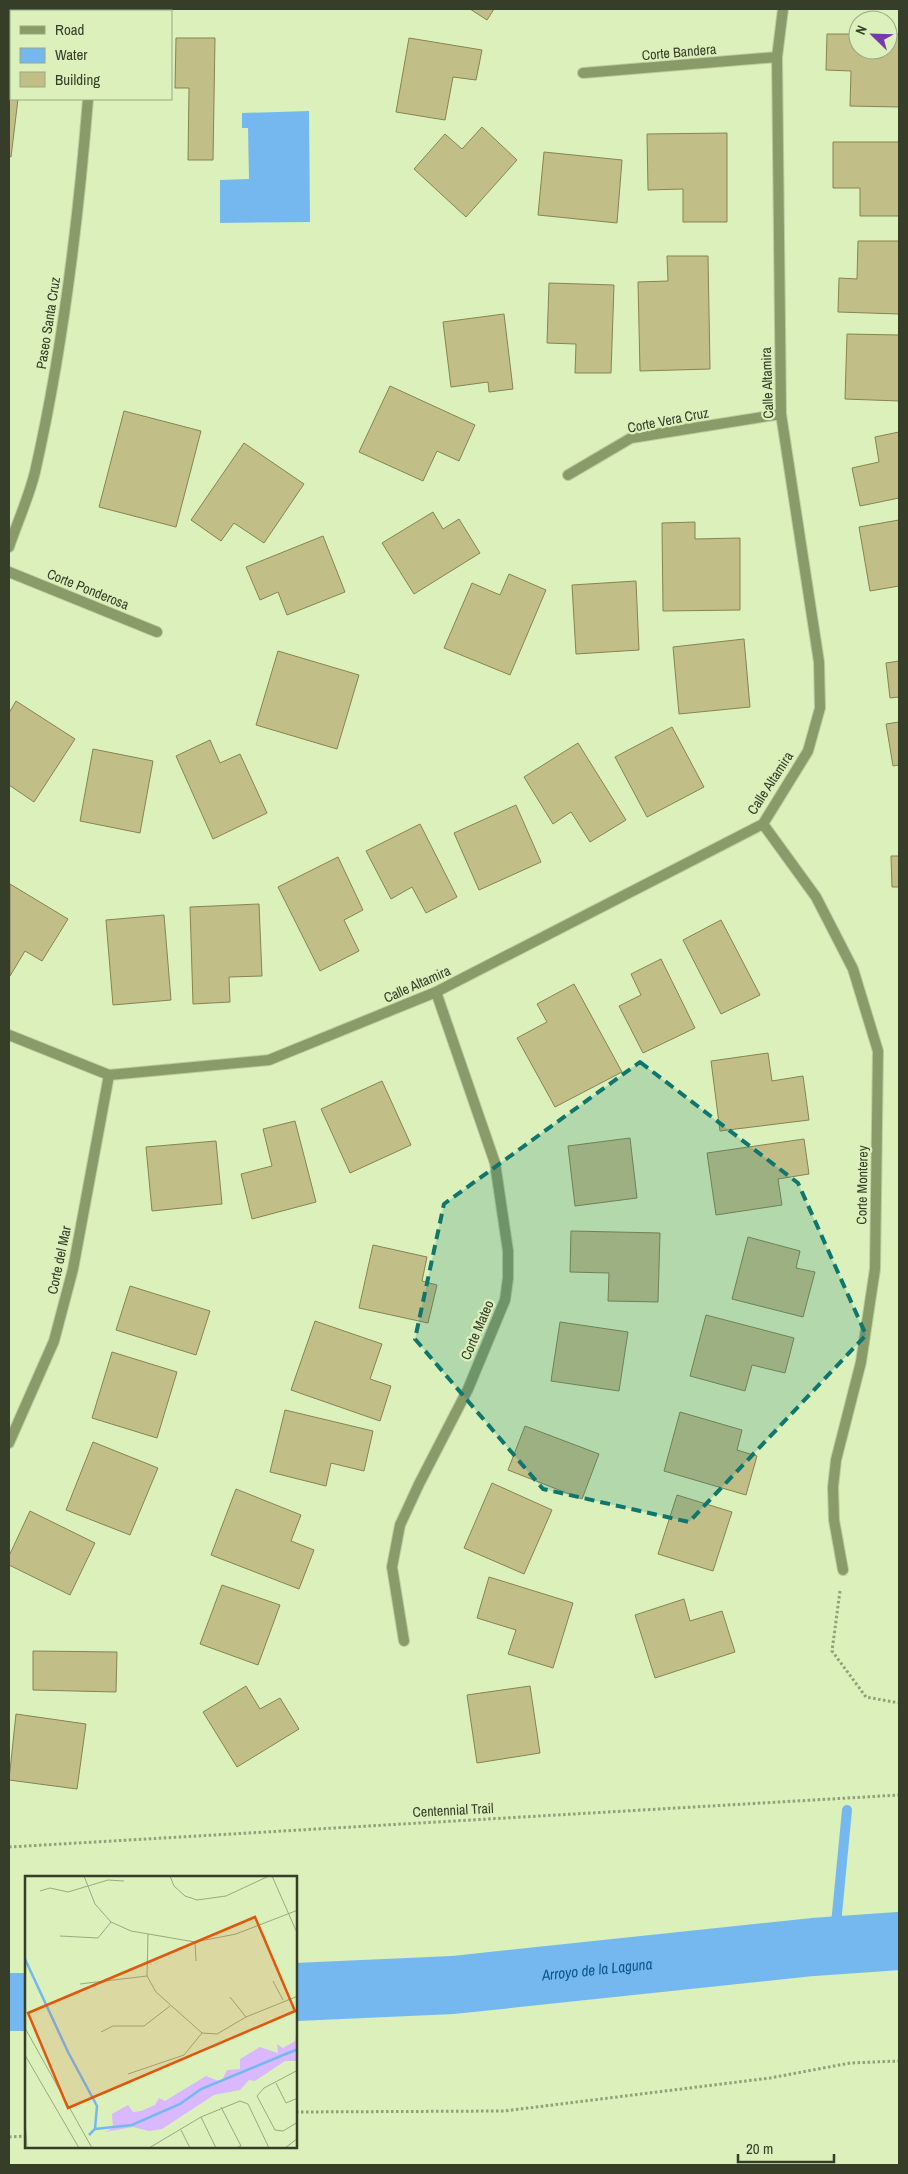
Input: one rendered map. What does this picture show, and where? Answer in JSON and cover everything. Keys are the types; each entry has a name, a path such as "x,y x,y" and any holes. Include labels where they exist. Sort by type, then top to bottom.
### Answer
{"street":[{"name":"Calle Altamira","path":"9,1035 109,1075 269,1060 436,992 763,824 808,751 820,708 819,662 781,414 777,58 783,9"},
{"name":"Corte Bandera","path":"583,73 777,58"},
{"name":"Paseo Santa Cruz","path":"9,547 34,474 54,376 78,216 88,100"},
{"name":"Corte Vera Cruz","path":"568,475 631,438 781,414"},
{"name":"Corte Ponderosa","path":"9,572 157,632"},
{"name":"Corte Monterey","path":"763,824 816,897 853,969 878,1051 875,1269 861,1362 836,1460 833,1487 834,1520 843,1570"},
{"name":"Corte Mateo","path":"404,1641 392,1567 400,1525 468,1389 505,1300 508,1278 508,1251 495,1163 436,992"},
{"name":"Corte del Mar","path":"9,1443 54,1341 73,1269 109,1075"}],"path":[{"path":"843,1570 832,1651 866,1697 899,1702"},
{"name":"Centennial Trail","path":"9,1847 899,1795"},
{"path":"298,2112 504,2111 770,2078 850,2063 899,2061"},
{"path":"9,2138 25,2136"}],"highlighted area":[{"path":"640,1062 798,1183 866,1335 689,1522 543,1489 415,1339 444,1204"}],"water":[{"path":"309,111 310,222 220,223 220,180 249,179 248,128 242,128 242,113"}],"building":[{"path":"9,9 18,9 10,10 9,47"},
{"path":"470,9 494,9 487,20"},
{"path":"827,34 848,34 848,60 898,60 899,34 899,107 850,106 851,71 826,70"},
{"path":"176,38 215,38 213,160 188,160 189,88 175,88"},
{"path":"409,38 482,50 476,80 453,77 445,120 396,112"},
{"path":"9,77 10,100 18,100 11,157 9,156"},
{"path":"482,127 517,160 466,217 414,169 445,134 462,149"},
{"path":"727,133 727,222 683,222 683,189 648,190 647,134"},
{"path":"833,142 899,142 899,216 860,216 860,188 833,188"},
{"path":"544,152 622,160 617,223 538,215"},
{"path":"858,241 899,241 899,314 838,312 839,278 857,279"},
{"path":"667,256 708,256 710,369 640,371 638,282 668,281"},
{"path":"549,283 614,285 611,373 575,373 576,344 547,343"},
{"path":"504,314 513,389 489,392 488,382 451,387 443,322"},
{"path":"847,334 899,335 899,401 845,399"},
{"path":"390,386 475,425 459,461 437,451 423,481 359,452"},
{"path":"124,411 201,431 176,527 99,507"},
{"path":"899,432 899,498 860,506 852,468 879,462 875,437"},
{"path":"244,443 304,484 264,543 234,523 221,541 191,520"},
{"path":"433,512 443,529 459,519 480,553 414,594 382,543"},
{"path":"899,520 899,586 870,591 859,527"},
{"path":"695,522 695,539 740,538 740,610 663,611 662,523"},
{"path":"323,536 345,592 287,615 278,592 260,600 246,567"},
{"path":"509,574 546,590 510,675 444,648 472,583 500,595"},
{"path":"636,581 639,650 576,654 572,585"},
{"path":"744,639 750,707 679,714 673,647"},
{"path":"278,651 359,675 337,749 256,725"},
{"path":"899,661 899,697 890,698 886,663"},
{"path":"16,701 75,739 34,802 9,785 9,713"},
{"path":"899,722 899,765 893,766 886,724"},
{"path":"672,727 704,787 647,817 615,757"},
{"path":"210,740 220,763 240,754 267,813 213,839 176,756"},
{"path":"578,743 626,820 590,842 571,812 553,824 524,777"},
{"path":"93,749 153,761 140,833 80,821"},
{"path":"516,805 541,862 479,890 454,833"},
{"path":"420,824 457,897 426,913 412,887 391,899 366,851"},
{"path":"891,856 899,856 899,887 892,887"},
{"path":"338,857 363,910 344,920 359,951 320,971 278,887"},
{"path":"10,884 68,919 42,961 25,951 10,976"},
{"path":"259,904 262,976 229,977 230,1002 193,1004 190,907"},
{"path":"164,915 171,1000 113,1005 106,920"},
{"path":"721,920 760,995 721,1014 683,940"},
{"path":"661,959 695,1028 643,1053 619,1006 641,995 631,974"},
{"path":"574,984 622,1072 555,1107 517,1038 547,1022 537,1004"},
{"path":"768,1053 772,1081 803,1076 809,1120 720,1131 711,1061"},
{"path":"382,1081 411,1145 350,1173 321,1109"},
{"path":"295,1121 316,1202 252,1219 241,1174 272,1166 263,1129"},
{"path":"630,1138 637,1198 575,1206 568,1146"},
{"path":"804,1139 809,1174 778,1179 782,1205 716,1215 707,1153"},
{"path":"216,1141 222,1204 152,1211 146,1147"},
{"path":"571,1231 660,1233 658,1302 608,1301 609,1273 570,1272"},
{"path":"748,1237 800,1251 796,1268 815,1272 803,1317 732,1299"},
{"path":"373,1245 427,1257 422,1281 437,1285 428,1323 359,1308"},
{"path":"130,1286 210,1311 196,1355 116,1330"},
{"path":"706,1315 794,1338 785,1373 752,1365 745,1391 690,1376"},
{"path":"315,1321 382,1344 370,1379 391,1386 380,1421 291,1390"},
{"path":"560,1322 628,1332 619,1391 551,1381"},
{"path":"112,1352 177,1372 157,1438 92,1418"},
{"path":"285,1410 373,1431 364,1471 331,1463 326,1486 270,1472"},
{"path":"680,1412 742,1430 737,1450 757,1456 746,1495 664,1471"},
{"path":"525,1426 599,1454 582,1499 508,1470"},
{"path":"93,1442 158,1468 130,1535 66,1510"},
{"path":"492,1483 552,1510 524,1574 464,1548"},
{"path":"236,1489 301,1515 291,1541 314,1550 299,1589 211,1555"},
{"path":"677,1495 732,1512 713,1571 658,1554"},
{"path":"30,1511 95,1543 70,1595 9,1565 9,1556"},
{"path":"489,1577 573,1603 553,1668 508,1654 516,1630 477,1618"},
{"path":"222,1585 280,1605 258,1665 200,1644"},
{"path":"684,1599 690,1621 722,1611 735,1652 655,1678 635,1615"},
{"path":"33,1651 117,1652 116,1692 33,1690"},
{"path":"246,1686 260,1709 280,1698 299,1729 237,1767 203,1712"},
{"path":"530,1686 540,1753 477,1763 467,1695"},
{"path":"16,1714 86,1724 77,1789 9,1780"}],"waterway":[{"path":"834,1945 847,1810"},
{"name":"Arroyo de la Laguna","path":"298,1992 453,1985 813,1947 899,1941"},
{"name":"Arroyo de la Laguna","path":"9,2002 25,2002"}]}
